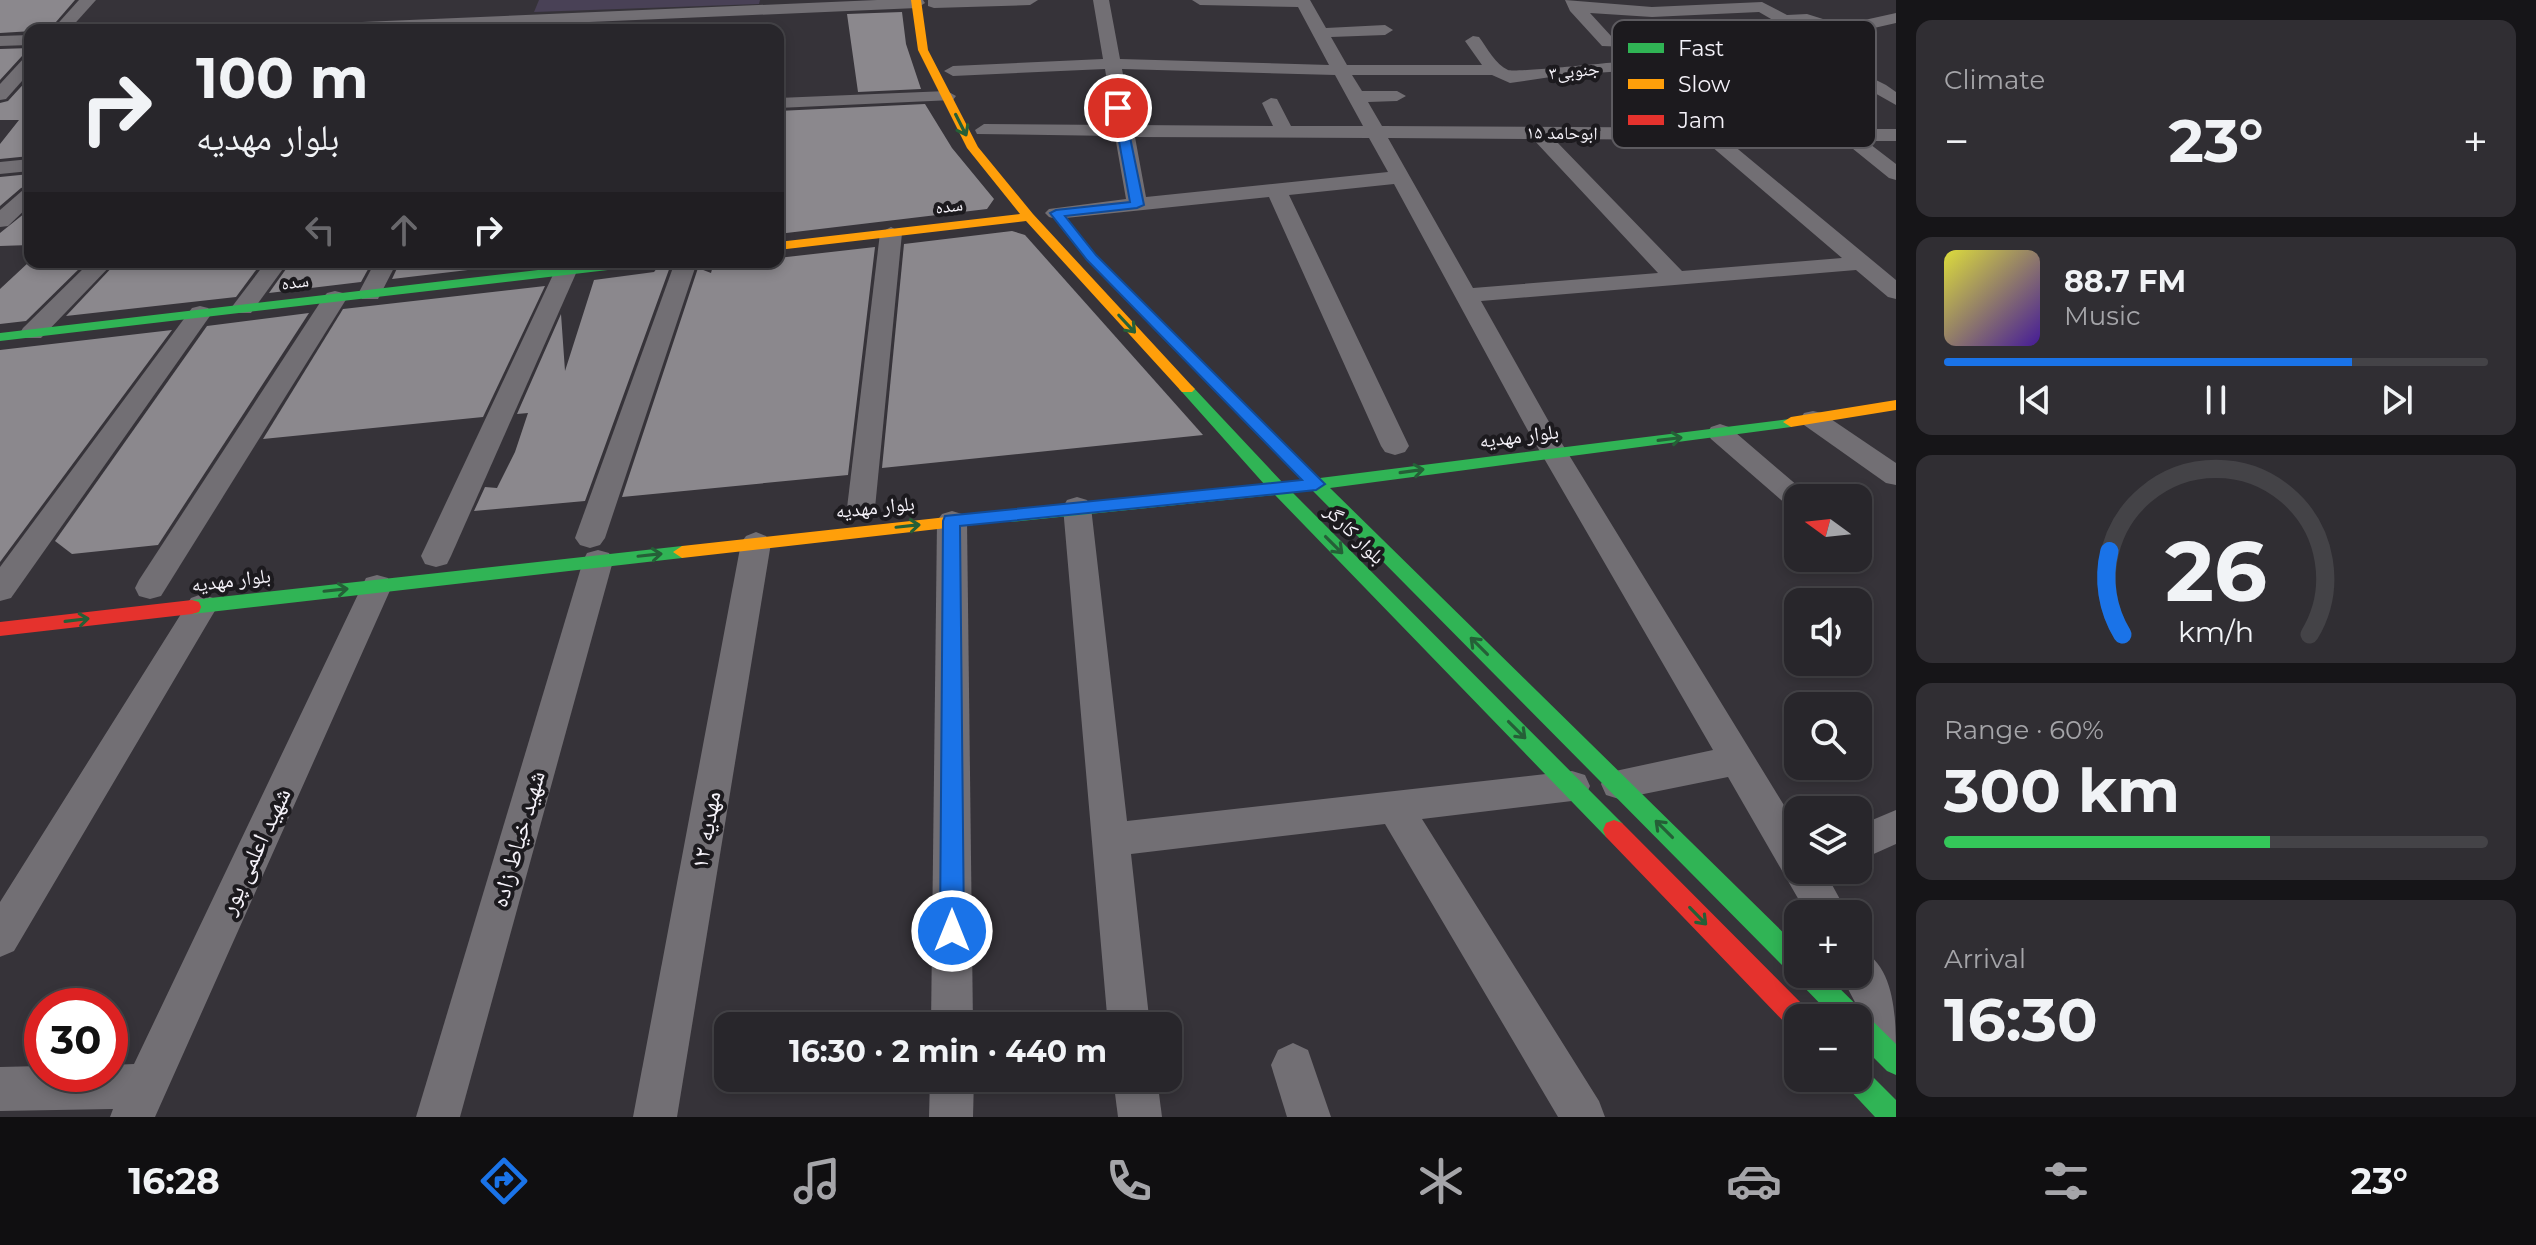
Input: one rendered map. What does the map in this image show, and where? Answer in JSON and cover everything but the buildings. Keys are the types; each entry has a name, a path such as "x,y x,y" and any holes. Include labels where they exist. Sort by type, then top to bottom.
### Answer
{"main road":[{"path":"925,1 941,49 984,130 992,145 1014,168"},
{"name":"بلوار کارگر","path":"925,1 923,50 973,148 1029,217 1249,466 1279,489 1784,1004"},
{"path":"1051,208 1074,236"},
{"name":"سده","path":"784,245 1029,217"},
{"name":"سده","path":"0,337 370,294 553,268"},
{"name":"بلوار مهدیه","path":"0,629 192,595 377,586 592,544 756,543 1077,507 1279,489 1544,436 1720,433 1896,405"},
{"path":"1249,466 1316,457"},
{"name":"بلوار کارگر","path":"1286,461 1316,484 1784,950"},
{"path":"1014,493 1018,514"},
{"name":"بلوار مهدیه","path":"143,588 192,595"},
{"path":"1416,627 1447,614"},
{"path":"1822,988 1838,1004"},
{"path":"1872,1038 1896,1062"},
{"path":"1870,1092 1894,1117"}],"street":[{"path":"66,24 88,0"},
{"path":"506,24 517,0"},
{"path":"523,24 925,1 1030,0"},
{"path":"1101,0 1137,205"},
{"path":"1200,0 1302,1 1544,436 1784,838"},
{"path":"1574,4 1652,12 1762,7 1784,20 1810,20"},
{"path":"1574,4 1608,42 1612,42"},
{"path":"1876,23 1896,18"},
{"path":"1319,33 1385,30"},
{"path":"0,41 24,40"},
{"path":"1473,41 1495,70"},
{"name":"جنوبی۳","path":"953,71 1112,64 1340,70 1495,70 1510,78 1612,67"},
{"path":"0,95 24,69"},
{"path":"1876,87 1896,100"},
{"path":"784,104 947,96"},
{"path":"1355,97 1397,96"},
{"path":"1271,103 1284,130"},
{"name":"ابوحامد ۱۵","path":"984,130 1612,134"},
{"path":"1538,133 1676,278"},
{"path":"1654,148 1663,155"},
{"path":"1725,148 1896,292"},
{"path":"1863,148 1896,174"},
{"path":"0,168 24,166"},
{"path":"1051,208 1137,205 1399,177"},
{"path":"1276,189 1395,447"},
{"path":"0,221 24,199"},
{"path":"863,508 891,233"},
{"path":"1467,295 1861,263"},
{"path":"32,333 97,268"},
{"path":"243,308 273,268"},
{"path":"370,294 383,268"},
{"path":"436,556 566,268"},
{"name":"شهید خیاط زاده","path":"438,1117 592,544 684,268"},
{"path":"143,588 335,298"},
{"path":"5,599 200,313"},
{"path":"1813,419 1896,476"},
{"path":"1720,433 1784,487"},
{"path":"1077,507 1127,1012"},
{"path":"952,521 952,1012"},
{"name":"مهدیه ۱۲","path":"655,1117 756,543"},
{"name":"شهید اعلمی پور","path":"140,1102 377,586"},
{"path":"0,938 192,595"},
{"path":"1619,784 1738,760"},
{"path":"1108,840 1572,786"},
{"path":"1394,806 1583,1117"},
{"path":"1872,837 1896,826"},
{"path":"1869,988 1896,1036"},
{"path":"1293,1065 1309,1117"},
{"path":"0,1089 140,1102"},
{"path":"951,1117 952,1092"},
{"path":"1137,1092 1140,1117"}],"shaded area":[{"path":"539,0 760,0 759,4 534,12"}],"traffic: fast":[{"path":"0,337 591,268"},
{"path":"1187,389 1279,489 1614,830"},
{"path":"1011,516 1279,489 1791,422"},
{"path":"1303,471 1784,950"},
{"path":"192,607 682,552"},
{"path":"1822,988 1838,1004"},
{"path":"1872,1038 1896,1062"},
{"path":"1870,1092 1894,1117"}],"traffic: slow":[{"path":"916,0 923,50 973,148 1029,217 1187,389"},
{"path":"784,245 1029,217"},
{"path":"1791,422 1896,405"},
{"path":"682,552 1011,516"}],"traffic: jam":[{"path":"0,629 192,607"},
{"path":"1614,830 1784,1004"}],"route":[{"path":"952,931 952,521 1316,484 1092,258 1056,213 1137,205 1118,108"}]}
